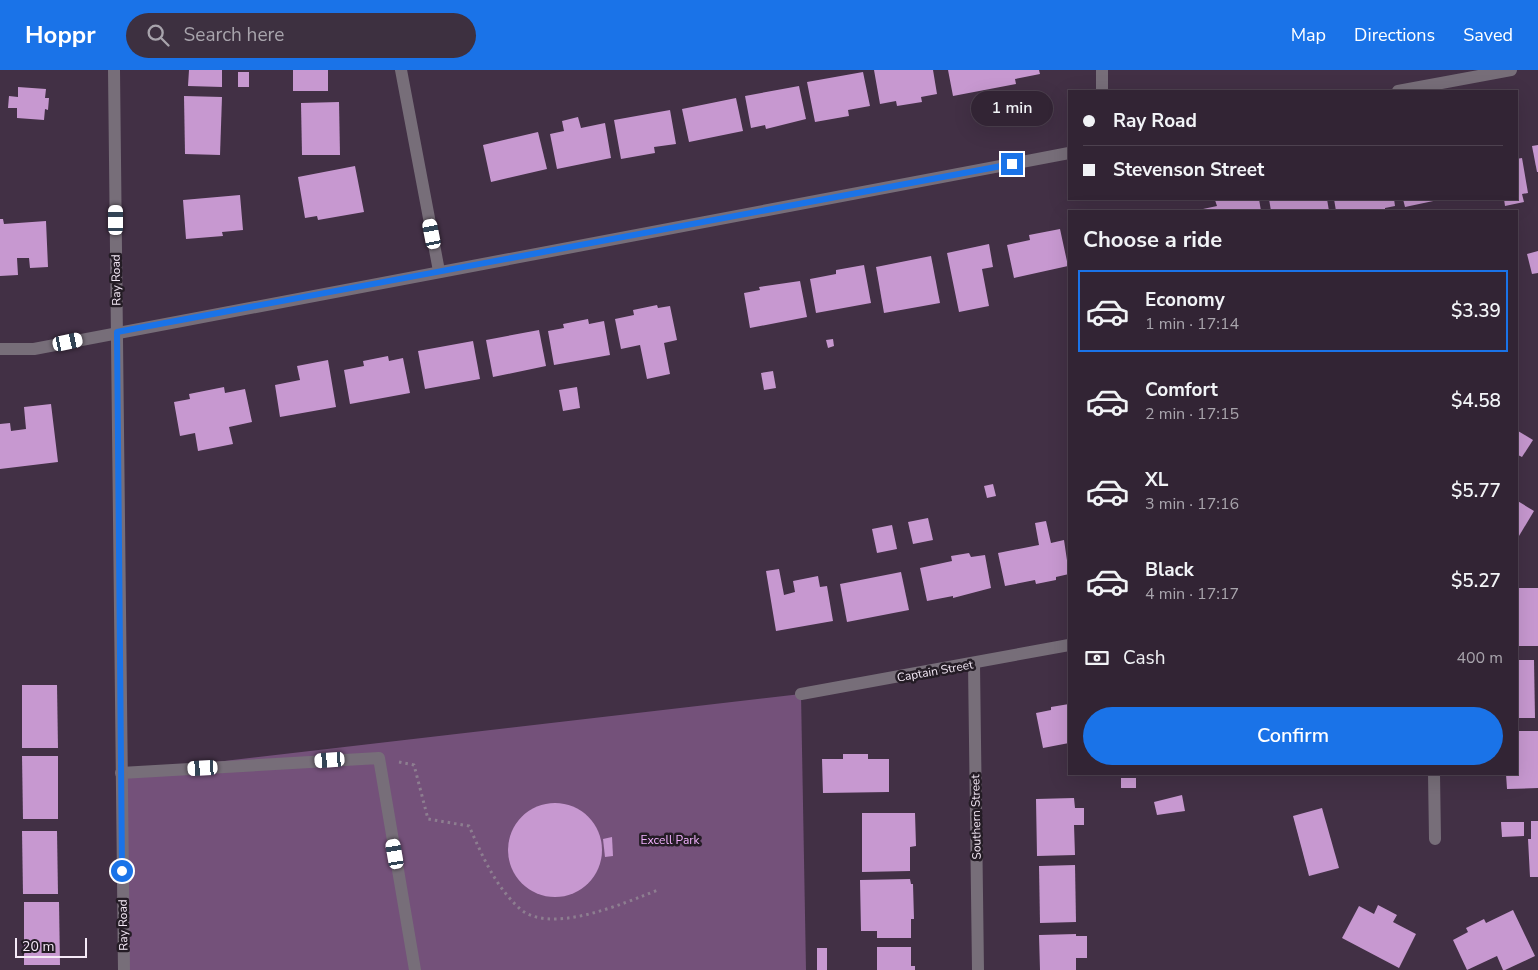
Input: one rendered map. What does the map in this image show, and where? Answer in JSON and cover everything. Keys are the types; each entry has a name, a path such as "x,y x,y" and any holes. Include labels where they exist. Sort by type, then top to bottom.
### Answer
{"street":[{"name":"Ray Road","path":"114,70 124,970"},
{"path":"401,70 440,271"},
{"path":"1102,70 1102,90"},
{"path":"1401,90 1446,76 1511,70"},
{"path":"0,349 34,349 1068,153"},
{"name":"Captain Street","path":"801,694 974,664 1068,645"},
{"name":"Southern Street","path":"974,664 978,970"},
{"path":"121,773 378,758 415,970"},
{"path":"1434,775 1435,839"}],"path":[{"path":"378,758 414,765 428,819 469,826 492,876 519,908 547,920 604,911 658,890"}],"green space":[{"name":"Excell Park","path":"801,694 806,970 124,970 121,773"}],"building":[{"path":"189,70 222,70 222,87 188,86"},
{"path":"293,70 328,70 328,91 293,91"},
{"path":"874,70 933,70 937,94 921,97 922,102 897,106 896,101 880,104"},
{"path":"948,70 1039,70 1040,74 1015,79 1016,84 953,96"},
{"path":"238,72 249,72 249,87 238,87"},
{"path":"863,72 870,106 848,110 849,116 815,122 807,82"},
{"path":"799,86 806,119 766,129 765,125 751,128 745,96"},
{"path":"18,87 46,89 45,98 49,98 48,110 45,109 44,120 17,118 17,108 8,108 9,96 18,97"},
{"path":"184,96 222,97 220,155 185,154"},
{"path":"736,98 743,131 689,142 682,109"},
{"path":"339,102 340,155 302,155 301,103"},
{"path":"670,110 676,144 654,147 655,153 621,159 614,120"},
{"path":"578,117 581,128 605,123 611,158 557,169 550,134 564,131 562,121"},
{"path":"538,132 547,169 491,182 483,145"},
{"path":"1538,145 1538,172 1537,172 1532,146"},
{"path":"1522,158 1528,193 1522,194 1524,202 1505,206 1504,200 1518,200 1518,159"},
{"path":"355,166 364,212 318,220 317,216 305,218 298,177"},
{"path":"240,195 243,230 222,232 223,236 186,239 183,200"},
{"path":"1215,200 1259,200 1261,210 1203,210 1217,206"},
{"path":"1269,200 1327,200 1329,210 1271,210"},
{"path":"1334,200 1394,200 1395,206 1385,208 1385,210 1336,210"},
{"path":"1403,200 1438,200 1405,207"},
{"path":"0,219 3,219 4,224 46,221 48,267 30,268 29,258 17,258 18,275 0,276"},
{"path":"1060,229 1068,266 1014,278 1007,245 1030,240 1029,235"},
{"path":"989,244 993,267 982,269 989,306 959,312 947,253"},
{"path":"1538,251 1538,273 1532,274 1527,254"},
{"path":"931,256 940,303 884,313 876,267"},
{"path":"864,265 871,303 816,313 810,279 836,274 836,270"},
{"path":"800,281 807,317 750,328 744,293 760,290 759,287"},
{"path":"657,305 658,308 670,306 677,340 664,343 670,374 647,379 640,345 621,349 615,319 634,315 633,310"},
{"path":"588,319 589,324 604,321 610,355 554,365 548,331 564,328 563,324"},
{"path":"539,330 546,366 493,377 486,340"},
{"path":"833,339 834,346 828,348 826,340"},
{"path":"473,341 480,379 425,389 418,351"},
{"path":"388,356 389,361 403,358 410,393 350,404 344,370 364,366 363,361"},
{"path":"328,360 336,407 280,417 275,385 300,380 297,366"},
{"path":"773,371 776,388 764,390 761,373"},
{"path":"224,387 225,393 245,389 252,422 229,427 233,444 198,451 195,433 180,436 174,402 190,399 189,394"},
{"path":"577,387 580,408 563,411 559,390"},
{"path":"51,404 58,462 0,469 0,424 10,423 11,431 26,429 24,407"},
{"path":"1518,431 1533,440 1522,457 1518,455"},
{"path":"993,484 996,496 987,498 984,486"},
{"path":"1518,501 1534,511 1518,538"},
{"path":"928,518 933,540 913,544 908,522"},
{"path":"1046,521 1051,543 1064,540 1068,574 1056,577 1056,580 1036,584 1035,580 1005,586 998,553 1039,545 1035,523"},
{"path":"892,525 897,549 877,553 872,529"},
{"path":"969,553 971,557 985,555 991,588 953,598 953,596 927,601 920,568 952,561 951,556"},
{"path":"779,569 784,595 795,592 793,581 818,576 820,587 827,586 833,621 776,631 766,571"},
{"path":"901,572 909,610 847,622 840,584"},
{"path":"1518,588 1538,588 1538,646 1518,646"},
{"path":"1518,660 1534,660 1535,718 1518,718"},
{"path":"22,685 57,685 58,748 22,748"},
{"path":"1068,704 1068,743 1043,748 1036,713 1051,710 1051,707"},
{"path":"1518,731 1538,731 1538,788 1507,789 1506,775 1518,775"},
{"path":"843,754 868,754 868,759 889,759 889,792 823,793 822,759 843,759"},
{"path":"22,756 58,756 58,819 23,819"},
{"path":"1121,778 1136,778 1136,788 1121,788"},
{"path":"1182,795 1185,811 1157,815 1154,802"},
{"path":"1074,798 1075,808 1084,808 1084,825 1074,825 1075,855 1037,856 1036,799"},
{"path":"555,803 573,807 588,817 598,832 602,850 598,868 588,883 573,893 555,897 537,893 522,883 512,868 508,850 512,832 522,817 537,807"},
{"path":"1322,808 1339,868 1309,876 1293,816"},
{"path":"862,813 915,813 916,846 910,847 910,871 862,872"},
{"path":"1531,821 1538,821 1538,877 1530,877 1528,839 1531,839"},
{"path":"1501,822 1524,822 1524,836 1502,837"},
{"path":"22,831 57,831 58,894 23,894"},
{"path":"612,837 613,856 605,857 603,839"},
{"path":"1075,865 1076,922 1040,923 1039,866"},
{"path":"910,879 911,884 913,884 914,919 911,919 911,938 877,938 877,931 861,931 860,880"},
{"path":"24,902 59,902 60,965 24,965"},
{"path":"1378,905 1397,915 1393,922 1416,934 1399,968 1342,938 1359,906 1374,914"},
{"path":"1513,910 1535,956 1503,970 1497,956 1467,970 1453,940 1468,932 1466,928 1484,919 1486,923"},
{"path":"1076,934 1076,936 1087,936 1087,958 1076,958 1076,970 1040,970 1039,935"},
{"path":"877,947 911,947 911,966 915,966 915,970 877,970"},
{"path":"817,948 827,948 827,970 817,970"}],"route":[{"path":"122,871 117,332 1012,164"}]}
